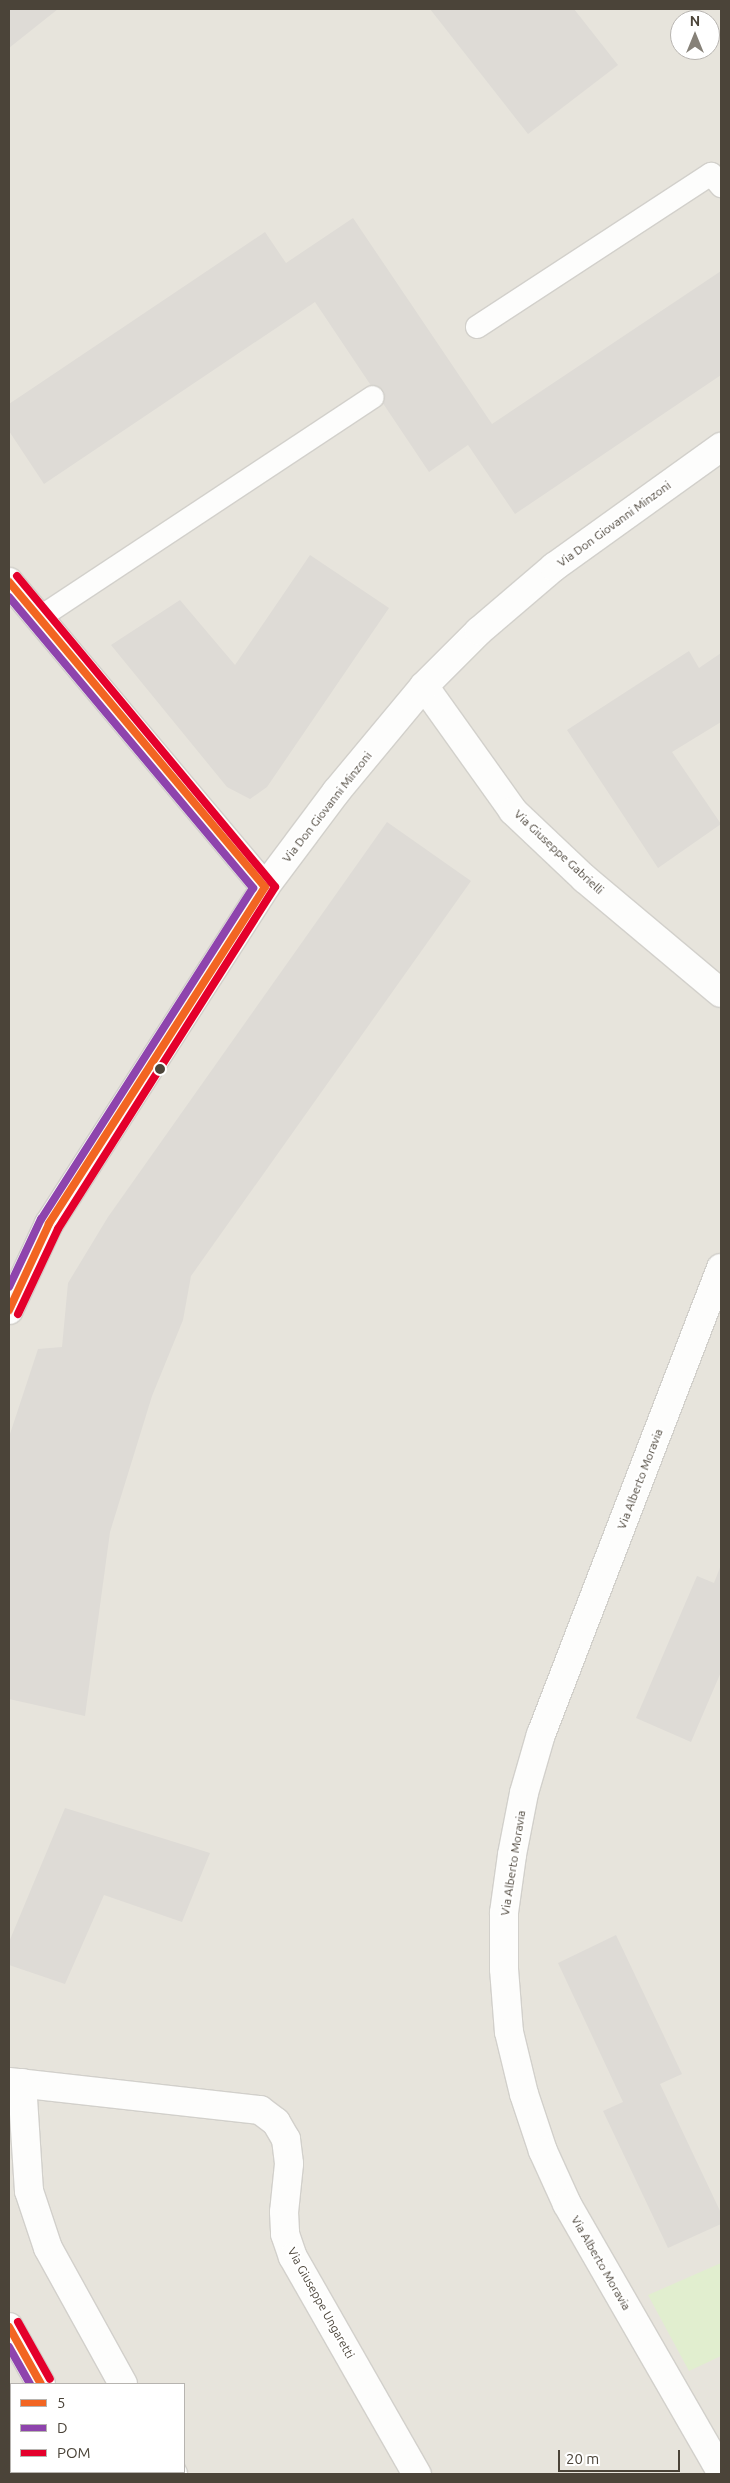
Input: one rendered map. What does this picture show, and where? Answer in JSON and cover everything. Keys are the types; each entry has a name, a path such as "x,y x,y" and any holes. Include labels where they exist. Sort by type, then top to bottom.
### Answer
{"street":[{"name":"Via Don Giovanni Minzoni","path":"12,1294 49,1224 265,887 336,792 424,686 479,631 554,567 721,447"},
{"path":"9,582 265,887"},
{"name":"Via Giuseppe Gabrielli","path":"424,686 513,811 585,878 721,992"},
{"name":"Via Alberto Moravia","path":"721,1268 541,1734 524,1793 504,1913 504,1969 509,2032 524,2094 543,2151 567,2204 721,2472"},
{"path":"15,2083 29,2191 45,2240 122,2383"},
{"name":"Via Giuseppe Ungaretti","path":"15,2083 260,2110 276,2122 286,2139 288,2155 284,2212 285,2234 293,2257 418,2474"},
{"path":"9,2327 40,2383"}],"lane":[{"path":"477,327 712,174 721,186"},
{"path":"39,618 373,397"}],"shaded area":[{"path":"9,9 721,9 721,2474 9,2474"}],"green space":[{"path":"721,2263 721,2356 689,2371 648,2295"}],"building":[{"path":"9,9 58,9 9,48"},
{"path":"430,9 574,9 618,65 528,134"},
{"path":"353,218 492,424 721,271 721,375 515,514 468,445 429,472 315,302 44,484 9,431 9,404 265,232 286,263"},
{"path":"310,555 389,608 267,787 250,799 227,787 111,645 180,600 235,665"},
{"path":"689,651 699,668 721,653 721,722 672,752 721,824 658,868 567,730"},
{"path":"387,822 471,881 191,1276 183,1320 152,1396 110,1532 85,1716 9,1699 9,1437 38,1349 62,1347 68,1283 108,1217"},
{"path":"721,1565 721,1672 691,1742 636,1718 697,1576 714,1583"},
{"path":"65,1808 210,1853 182,1922 104,1895 65,1984 9,1965 9,1942"},
{"path":"616,1935 682,2074 660,2084 721,2213 721,2224 668,2248 603,2111 623,2102 558,1963"}],"transit line":[{"name":"POM","path":"17,576 275,887 58,1229 18,1314"},
{"name":"5","path":"9,582 265,887 49,1224 9,1310"},
{"name":"D","path":"9,597 253,888 41,1219 9,1287"},
{"name":"POM","path":"18,2322 50,2379"},
{"name":"5","path":"9,2327 40,2383"},
{"name":"D","path":"9,2347 29,2383"}]}
